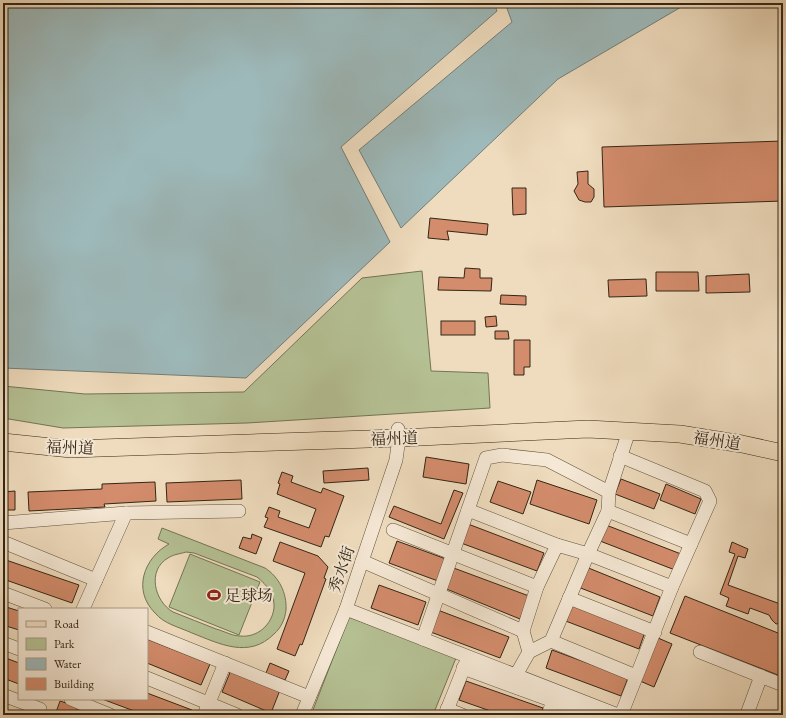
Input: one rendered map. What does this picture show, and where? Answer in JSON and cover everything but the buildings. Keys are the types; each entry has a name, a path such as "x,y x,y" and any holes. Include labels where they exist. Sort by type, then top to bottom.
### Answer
{"main road":[{"name":"福州道","path":"3,442 70,449 399,434 536,422 589,422 697,429 753,438 783,445"},
{"name":"福州道","path":"3,436 64,442 588,429 680,434 742,444 783,454"}],"street":[{"path":"516,675 529,652 551,641 608,511 609,492 629,431"},
{"name":"秀水街","path":"302,715 346,609 396,460 399,434"},
{"path":"423,639 486,458 502,455 547,460 609,492"},
{"path":"465,662 516,675 619,715 655,632 672,587 710,501 705,491 620,456"},
{"path":"468,510 557,545 588,554 672,587"},
{"path":"3,523 126,513 239,511"},
{"path":"608,511 691,544"},
{"path":"86,608 96,580 126,513"},
{"path":"393,530 537,587"},
{"path":"3,542 96,580"},
{"path":"529,652 523,631 537,587 557,545"},
{"path":"362,561 523,631"},
{"path":"3,593 42,608"},
{"path":"569,598 655,632"},
{"path":"346,609 423,639 465,662 587,715"},
{"path":"148,632 309,697"},
{"path":"551,641 636,676"},
{"path":"3,643 18,649"},
{"path":"700,652 783,685"},
{"path":"462,715 446,712 465,662"},
{"path":"207,709 225,663"},
{"path":"746,714 761,676"},
{"path":"148,679 207,709 237,715"},
{"path":"3,695 40,708"},
{"path":"73,700 110,715"},
{"path":"548,715 553,701"}],"green space":[{"path":"422,271 431,371 488,373 490,408 247,423 63,428 3,418 3,386 85,394 244,392 362,278"},
{"path":"162,528 265,568 278,581 285,598 286,610 279,629 264,642 255,646 244,648 224,645 172,625 163,620 148,604 144,594 143,585 144,575 153,557 169,544 158,539","holes":["186,552 194,553 257,577 264,583 272,595 274,608 270,620 263,629 252,635 234,635 173,612 166,607 161,601 156,585 155,577 157,570 161,563 170,557"]},
{"name":"足球场","path":"190,554 260,582 239,635 169,607"},
{"path":"349,617 456,658 433,715 311,715"}],"water":[{"path":"3,3 494,3 497,11 341,147 390,242 246,378 3,368"},
{"path":"505,3 688,3 558,79 401,228 359,150 512,22"}],"place":[{"name":"足球场","path":"214,595"}]}
